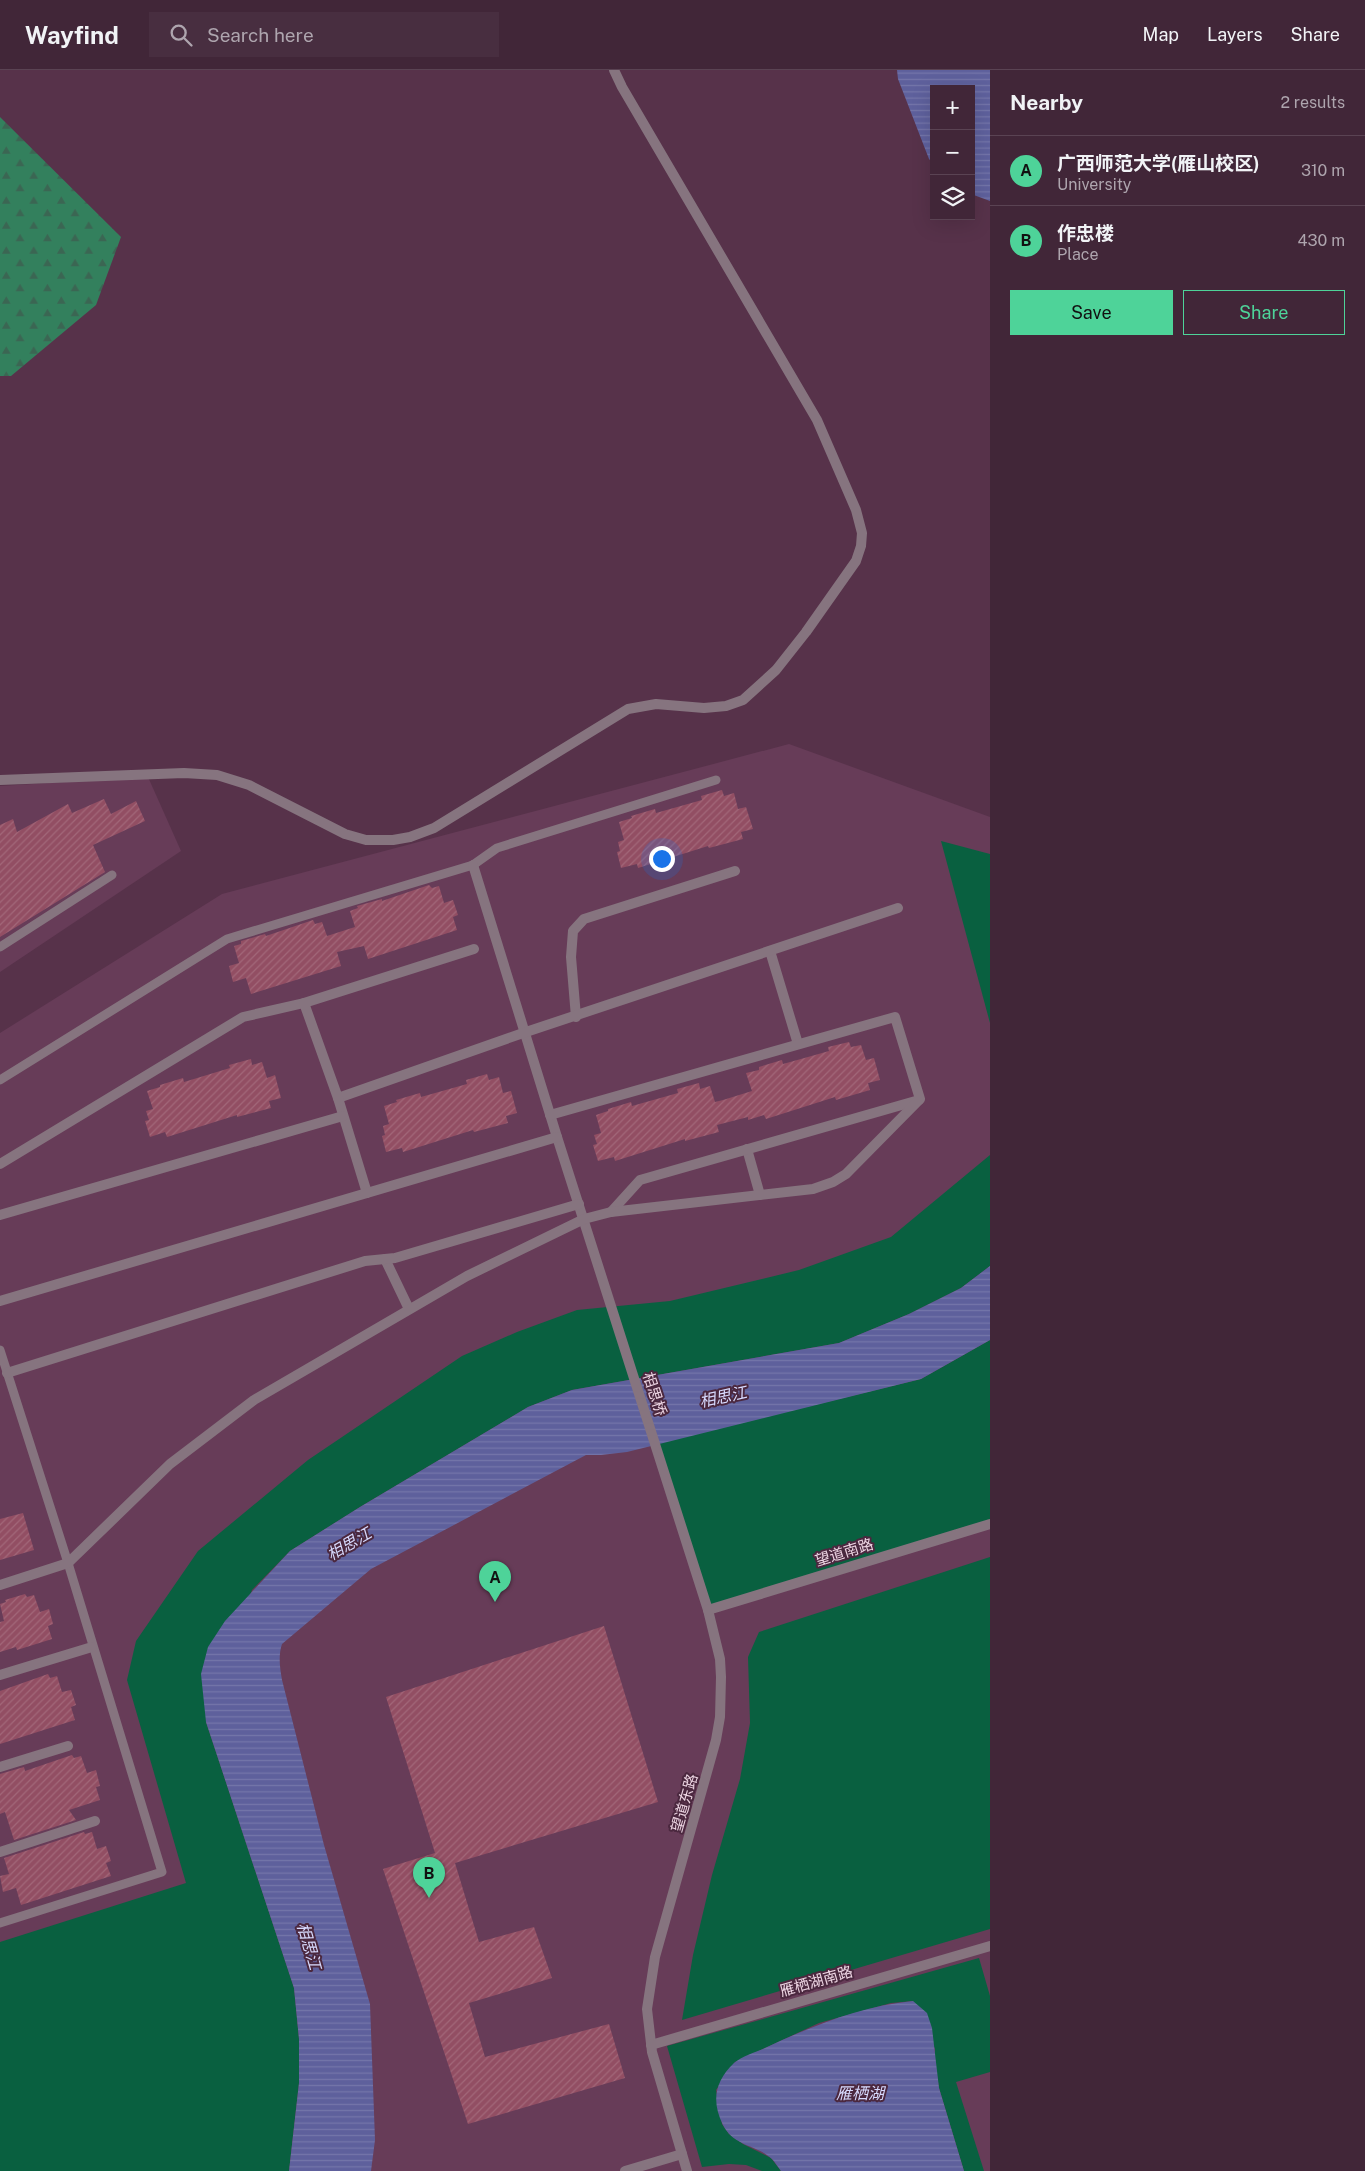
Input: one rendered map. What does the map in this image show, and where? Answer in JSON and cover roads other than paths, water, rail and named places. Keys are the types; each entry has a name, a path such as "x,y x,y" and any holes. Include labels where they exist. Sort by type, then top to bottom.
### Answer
{"street":[{"path":"0,780 184,773 217,775 249,785 345,834 366,840 393,840 410,837 434,828 628,709 656,704 704,708 726,706 743,700 776,670 806,632 856,561 862,546 860,521 817,420 622,87 614,70"},
{"name":"相思桥","path":"473,865 550,1115 655,1444"},
{"path":"576,1017 571,958 573,931 584,918 735,871"},
{"path":"338,1098 526,1032 576,1017 898,908"},
{"path":"0,1164 243,1017 304,1003 474,949"},
{"path":"770,951 798,1044"},
{"path":"304,1003 338,1098 367,1193"},
{"path":"550,1115 895,1017 920,1100"},
{"path":"611,1212 640,1180 920,1100"},
{"path":"0,1585 68,1562 170,1464 254,1400 409,1309 505,1256 584,1219 611,1212 813,1189 839,1179 854,1168 920,1100"},
{"path":"0,1215 343,1116"},
{"path":"0,1301 557,1137"},
{"path":"747,1150 760,1195"},
{"path":"7,1372 365,1261 395,1258 579,1204"},
{"path":"385,1259 409,1309"},
{"name":"望道东路","path":"655,1444 708,1610 720,1659 722,1691 720,1717 708,1771 655,1956 647,2009 650,2045 687,2171"},
{"name":"望道南路","path":"708,1610 990,1524"},
{"path":"0,1675 92,1647"},
{"path":"0,1766 68,1746"},
{"path":"0,1852 95,1820"},
{"name":"雁栖湖南路","path":"650,2045 990,1946"},
{"path":"625,2171 682,2154"}],"lane":[{"path":"0,1080 227,940 473,865 497,848 716,780"},
{"path":"0,947 112,875"},
{"path":"0,1350 68,1562 92,1647 162,1872 0,1923"}],"water":[{"path":"897,70 990,70 990,201 975,195 975,85 930,85 930,160 898,79"},
{"name":"相思江","path":"990,1266 990,1340 921,1379 627,1452 586,1455 371,1569 282,1644 280,1666 282,1680 324,1845 370,2004 375,2140 371,2171 289,2171 299,2083 299,2039 294,1988 206,1722 201,1674 208,1647 225,1621 290,1551 528,1407 572,1390 839,1343 909,1314 961,1288"},
{"name":"雁栖湖","path":"913,2001 927,2013 932,2028 939,2088 964,2171 781,2171 766,2154 733,2138 723,2125 717,2108 717,2092 723,2077 737,2061 837,2018 875,2007"}],"place":[{"name":"广西师范大学(雁山校区)","path":"495,1602"},
{"name":"作忠楼","path":"429,1898"}]}
